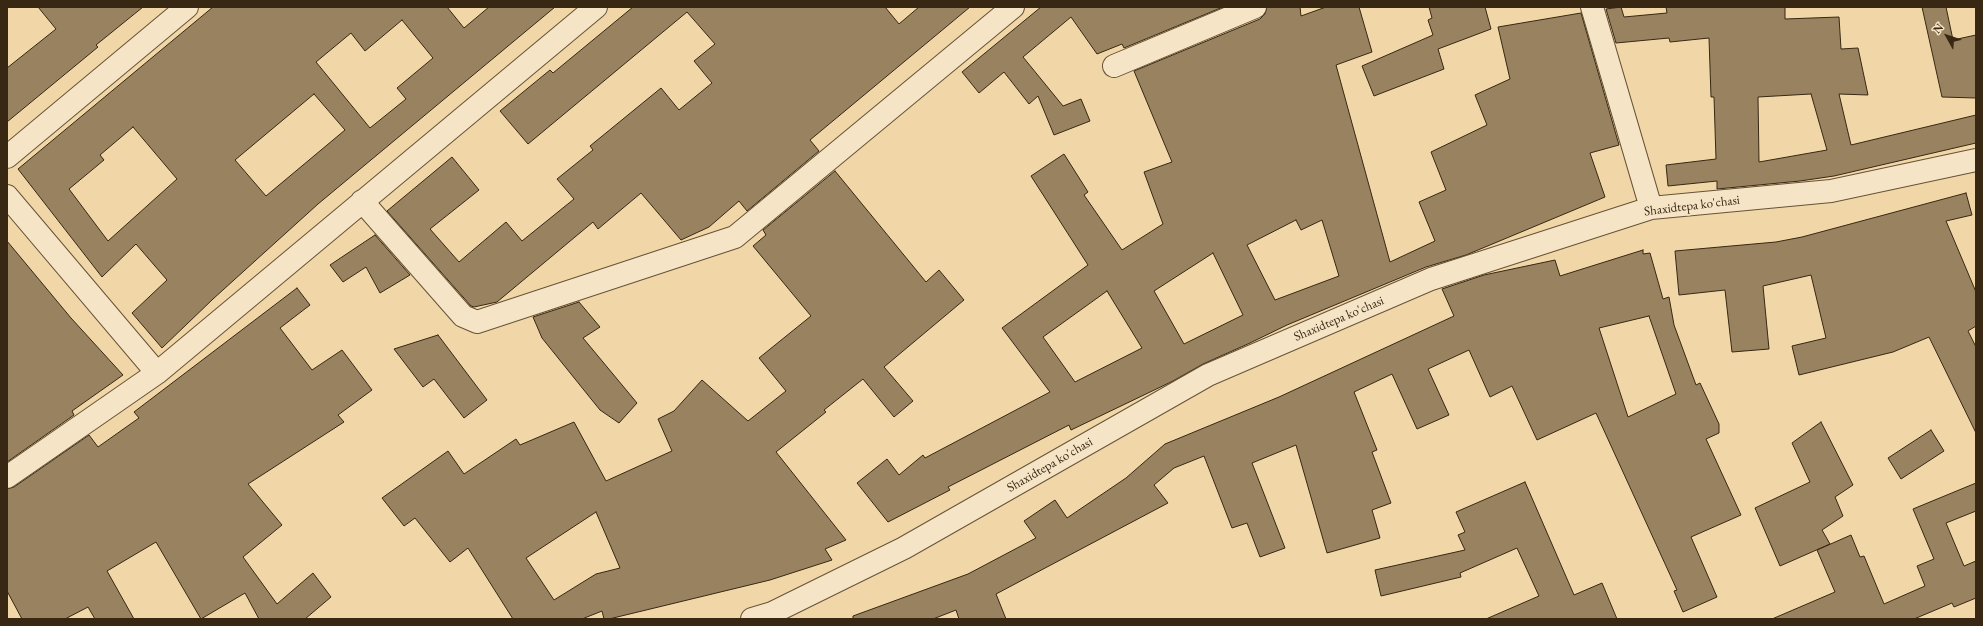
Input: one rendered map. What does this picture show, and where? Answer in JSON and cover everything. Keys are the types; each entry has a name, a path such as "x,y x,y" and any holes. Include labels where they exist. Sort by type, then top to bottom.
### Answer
{"street":[{"path":"7,157 187,7"},
{"path":"7,477 157,372 596,7"},
{"path":"362,201 463,316 477,322 735,237 1013,7"},
{"path":"1114,66 1255,7"},
{"path":"1592,7 1651,208"},
{"name":"Shaxidtepa ko'chasi","path":"752,619 772,613 904,548 1208,375 1431,279 1651,208 1831,191 1976,160"},
{"path":"7,196 157,372"}],"building":[{"path":"38,7 143,7 96,45 98,47 7,122 7,68 56,29"},
{"path":"213,7 447,7 464,28 489,7 555,7 318,204 213,299 162,348 132,313 167,280 136,244 102,277 18,169","holes":["402,20 433,58 397,88 406,99 370,128 316,62 351,33 365,51","314,94 345,130 266,196 235,160","133,127 177,179 108,241 69,189 104,160 100,155"]},
{"path":"633,7 885,7 899,24 919,7 970,7 810,140 819,151 747,211 739,201 709,227 681,240 641,193 598,229 593,222 497,302 474,307 471,306 387,211 452,157 479,190 430,229 459,262 506,222 522,241 574,199 557,179 593,150 590,146 661,88 679,110 712,83 694,61 715,44 687,12 528,144 500,111 550,70 553,73"},
{"path":"1041,7 1223,7 1124,48 1122,44 1097,54 1071,17 1023,57 1063,106 1081,99 1090,121 1054,135 1038,96 1029,104 1004,72 979,93 962,72"},
{"path":"1267,7 1300,7 1301,16 1326,7 1359,7 1372,52 1336,65 1390,262 1435,241 1419,202 1446,190 1431,152 1487,125 1475,95 1510,79 1498,27 1581,13 1619,145 1590,153 1605,197 1466,255 1426,267 1287,325 1203,364 1173,381 1071,430 1069,425 948,487 950,490 888,522 857,483 887,459 899,475 923,455 925,458 1050,392 1002,328 1088,265 1031,176 1064,154 1088,192 1084,195 1122,250 1163,224 1144,172 1172,162 1134,71 1260,19 1265,14","holes":["1296,220 1301,230 1322,220 1339,276 1275,300 1247,245","1213,253 1243,315 1184,344 1154,291","1107,291 1142,348 1075,382 1043,337"]},
{"path":"1429,7 1485,7 1491,29 1438,49 1444,69 1374,96 1362,66 1433,35 1428,20 1432,18"},
{"path":"1621,7 1624,17 1667,13 1666,7 1785,7 1785,19 1839,17 1841,49 1858,48 1868,95 1839,94 1851,145 1976,115 1976,143 1834,176 1800,181 1717,189 1717,181 1668,186 1666,165 1716,159 1714,97 1711,97 1709,38 1670,42 1669,38 1616,43 1606,9","holes":["1811,94 1827,150 1759,162 1758,97"]},
{"path":"1922,7 1946,7 1953,40 1976,35 1976,98 1942,97"},
{"path":"835,171 926,282 939,270 964,300 884,367 913,401 894,417 863,379 824,410 826,412 776,452 846,540 825,549 832,560 770,580 609,619 604,619 602,611 582,619 513,619 468,548 450,562 415,518 404,526 382,498 448,451 464,474 516,439 520,445 574,422 606,481 672,451 658,419 674,411 702,380 748,421 786,391 759,358 811,316 753,246 766,235 763,230","holes":["596,512 620,568 596,574 554,600 526,558"]},
{"path":"1966,193 1972,215 1946,221 1976,292 1976,326 1968,331 1976,347 1976,433 1929,337 1893,352 1799,375 1792,346 1826,338 1811,275 1763,286 1769,349 1732,352 1725,290 1679,295 1675,251 1776,242 1802,237"},
{"path":"375,235 410,275 380,293 366,267 343,282 330,265"},
{"path":"7,241 71,318 123,375 72,411 74,415 7,462"},
{"path":"1643,250 1643,254 1650,253 1663,299 1669,297 1674,325 1696,385 1700,383 1719,424 1719,433 1706,439 1741,515 1691,537 1717,597 1683,612 1674,591 1677,590 1596,413 1537,440 1512,386 1490,397 1469,350 1428,369 1449,415 1417,429 1392,374 1354,392 1377,450 1372,452 1391,503 1372,510 1380,538 1327,553 1296,445 1252,463 1285,548 1260,557 1247,523 1232,528 1204,456 1174,468 1154,485 1168,503 996,594 1006,619 959,619 956,610 933,619 853,619 853,616 968,574 1036,538 1024,521 1055,500 1067,518 1126,478 1165,444 1279,397 1454,316 1442,289 1484,275 1555,260 1560,276","holes":["1649,316 1676,394 1628,417 1599,328"]},
{"path":"297,288 310,305 280,328 312,370 342,350 372,390 338,415 344,422 248,484 282,525 243,557 277,604 313,573 331,597 305,619 259,619 245,593 201,619 156,542 107,571 134,619 95,619 88,607 65,619 22,619 7,591 7,489 14,487 89,435 98,447 139,418 134,412"},
{"path":"579,302 600,327 583,338 637,403 619,423 600,410 542,338 533,317"},
{"path":"438,335 487,400 464,418 434,379 423,387 394,349"},
{"path":"1821,422 1853,485 1835,497 1843,516 1822,530 1830,544 1780,566 1755,508 1810,482 1792,443"},
{"path":"1931,430 1944,451 1901,479 1888,458"},
{"path":"1525,482 1574,595 1602,583 1617,619 1486,619 1539,596 1517,548 1460,573 1461,577 1381,596 1375,570 1465,550 1458,535 1465,532 1456,512"},
{"path":"1976,483 1976,511 1946,523 1964,566 1976,561 1976,598 1954,607 1952,603 1914,619 1772,619 1835,592 1817,550 1851,535 1860,557 1864,556 1884,604 1925,586 1917,566 1934,559 1913,509"}]}
